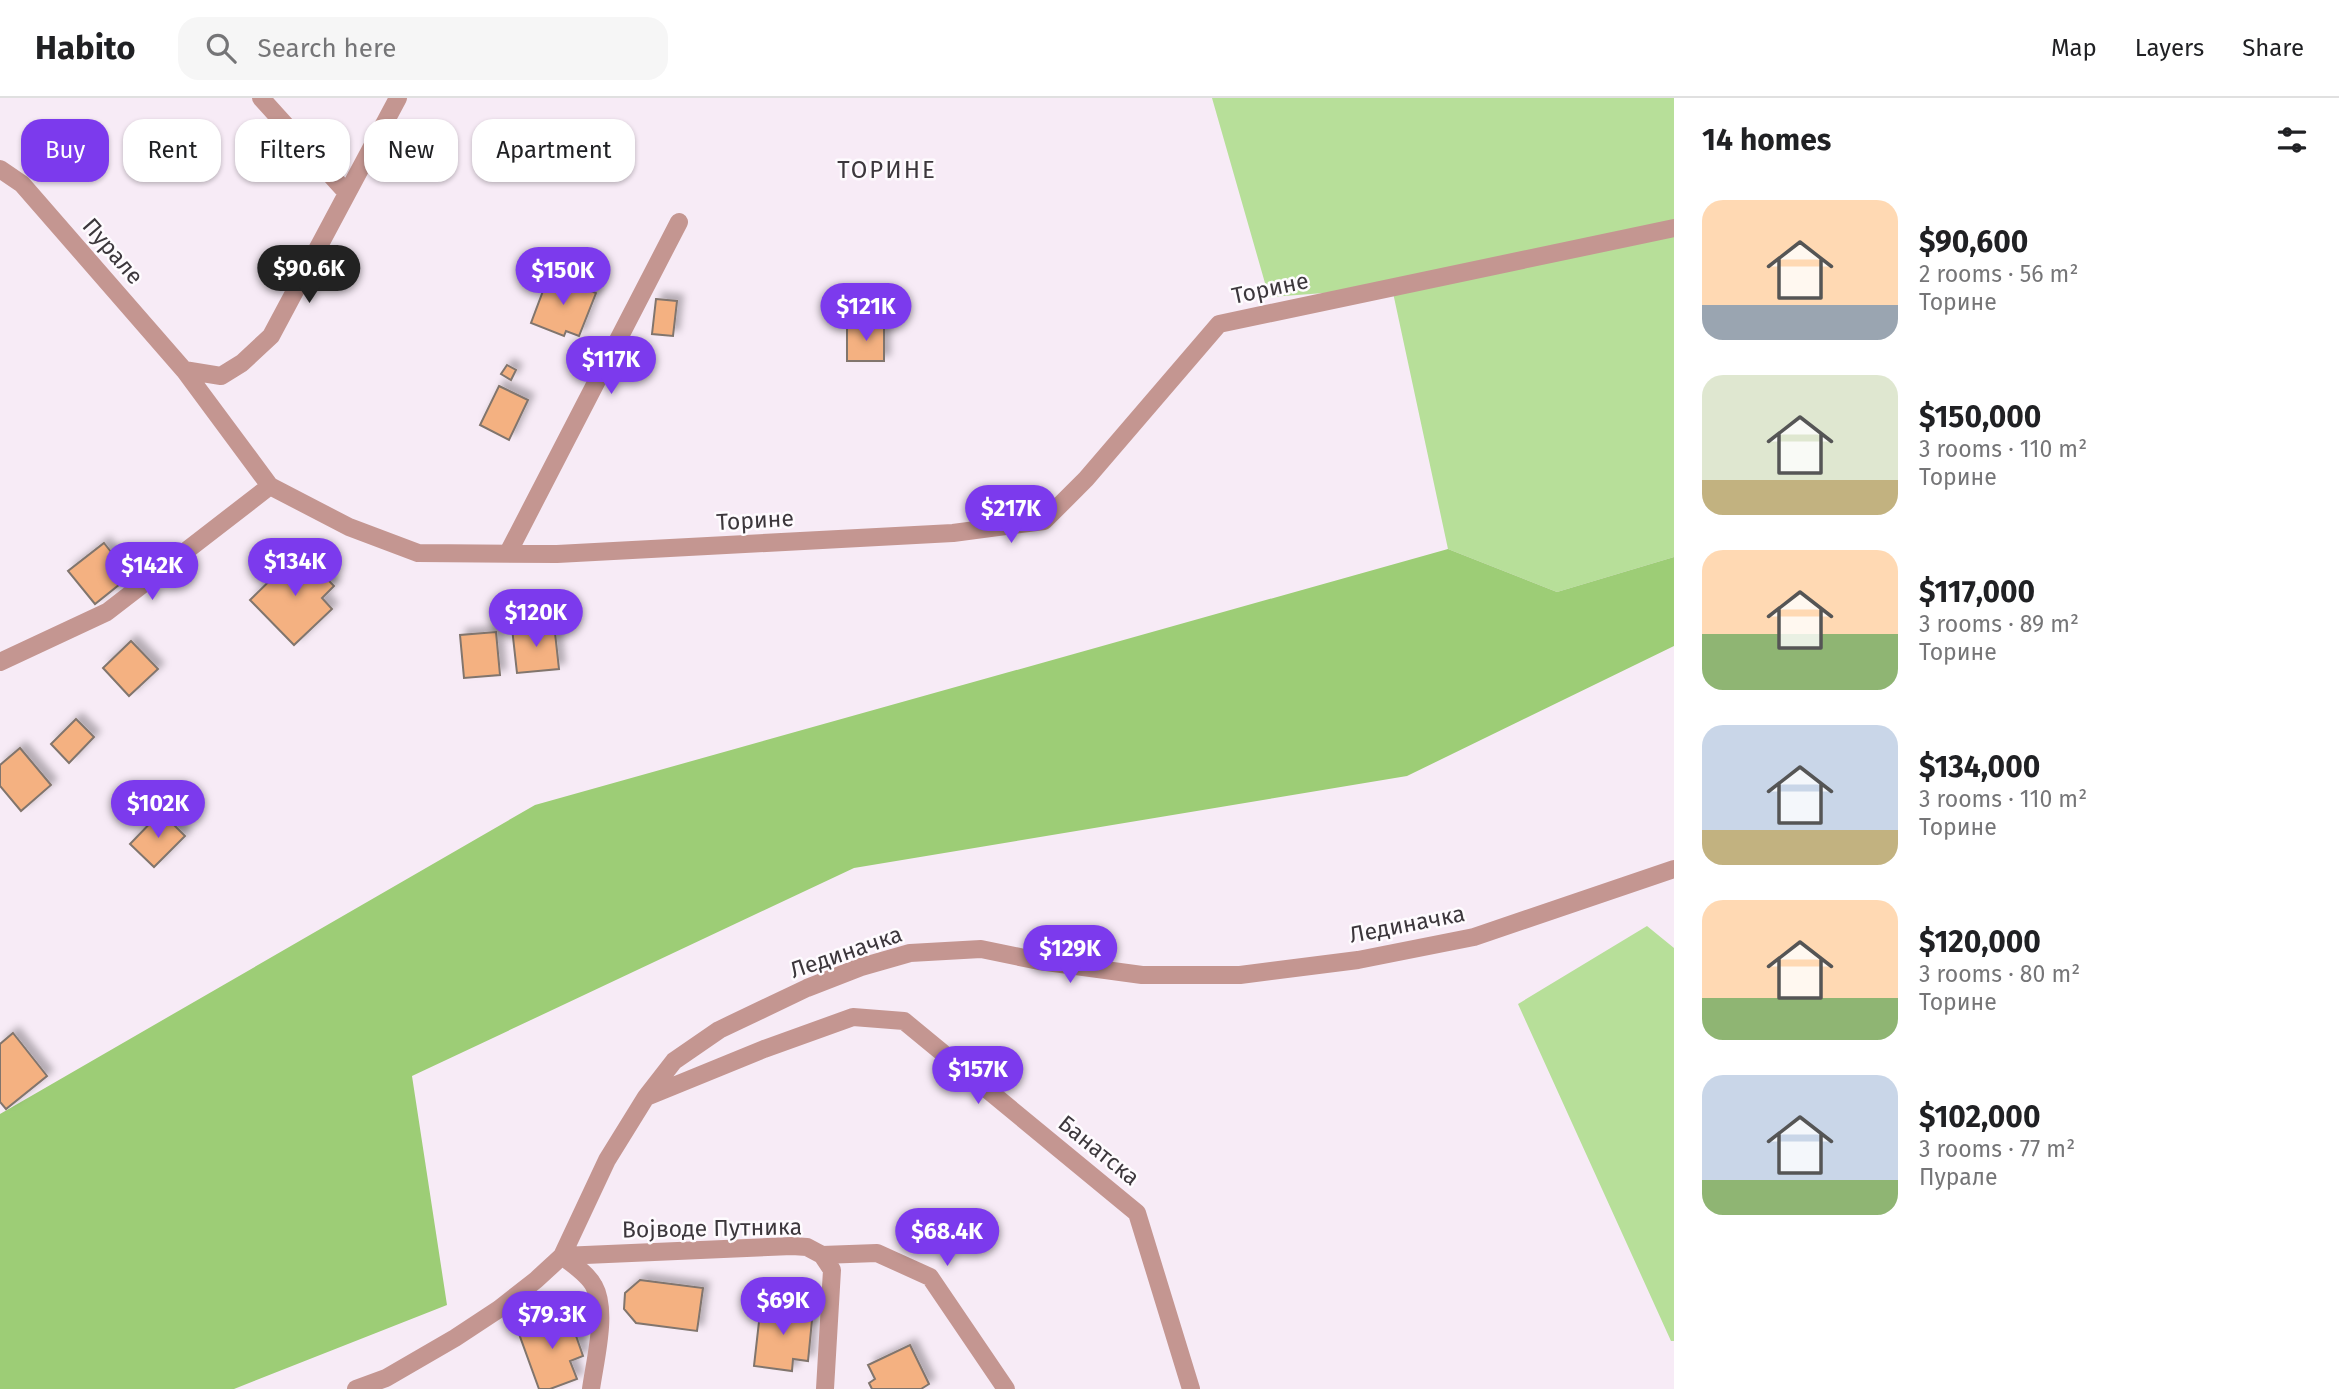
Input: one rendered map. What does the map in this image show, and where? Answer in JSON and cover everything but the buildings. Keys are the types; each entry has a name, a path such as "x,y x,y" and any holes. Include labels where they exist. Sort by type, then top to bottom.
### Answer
{"street":[{"path":"261,98 347,193"},
{"path":"184,370 220,376 242,363 271,336 398,98"},
{"name":"Пурале","path":"0,169 22,184 184,370"},
{"path":"508,553 679,222"},
{"name":"Торине","path":"184,370 270,486 349,527 418,553 571,554 926,535 1044,521 1086,479 1219,324 1674,228"},
{"path":"0,662 107,612 270,486"},
{"name":"Лединачка","path":"356,1389 386,1378 455,1338 499,1309 562,1255 607,1160 646,1097 674,1061 719,1030 807,988 861,967 910,953 981,949 1039,961 1142,975 1240,975 1358,960 1474,937 1674,869"},
{"name":"Банатска","path":"646,1097 764,1049 853,1017 904,1021 1137,1213 1191,1389"},
{"name":"Војводе Путника","path":"562,1255 792,1246 807,1247 822,1255 877,1253 930,1277 1006,1389"},
{"path":"562,1255 593,1283 599,1298 601,1314 591,1389"},
{"path":"822,1255 832,1270 825,1389"}],"green space":[{"path":"1212,98 1674,98 1674,557 1557,592 1448,549 1392,288 1269,297"},
{"path":"1448,549 1557,592 1674,557 1674,646 1407,776 854,868 412,1076 447,1305 234,1389 0,1389 0,1114 535,805"},
{"path":"1647,926 1674,948 1674,1341 1671,1341 1518,1004"}],"district":[{"name":"ТОРИНЕ","path":"887,170"}]}
